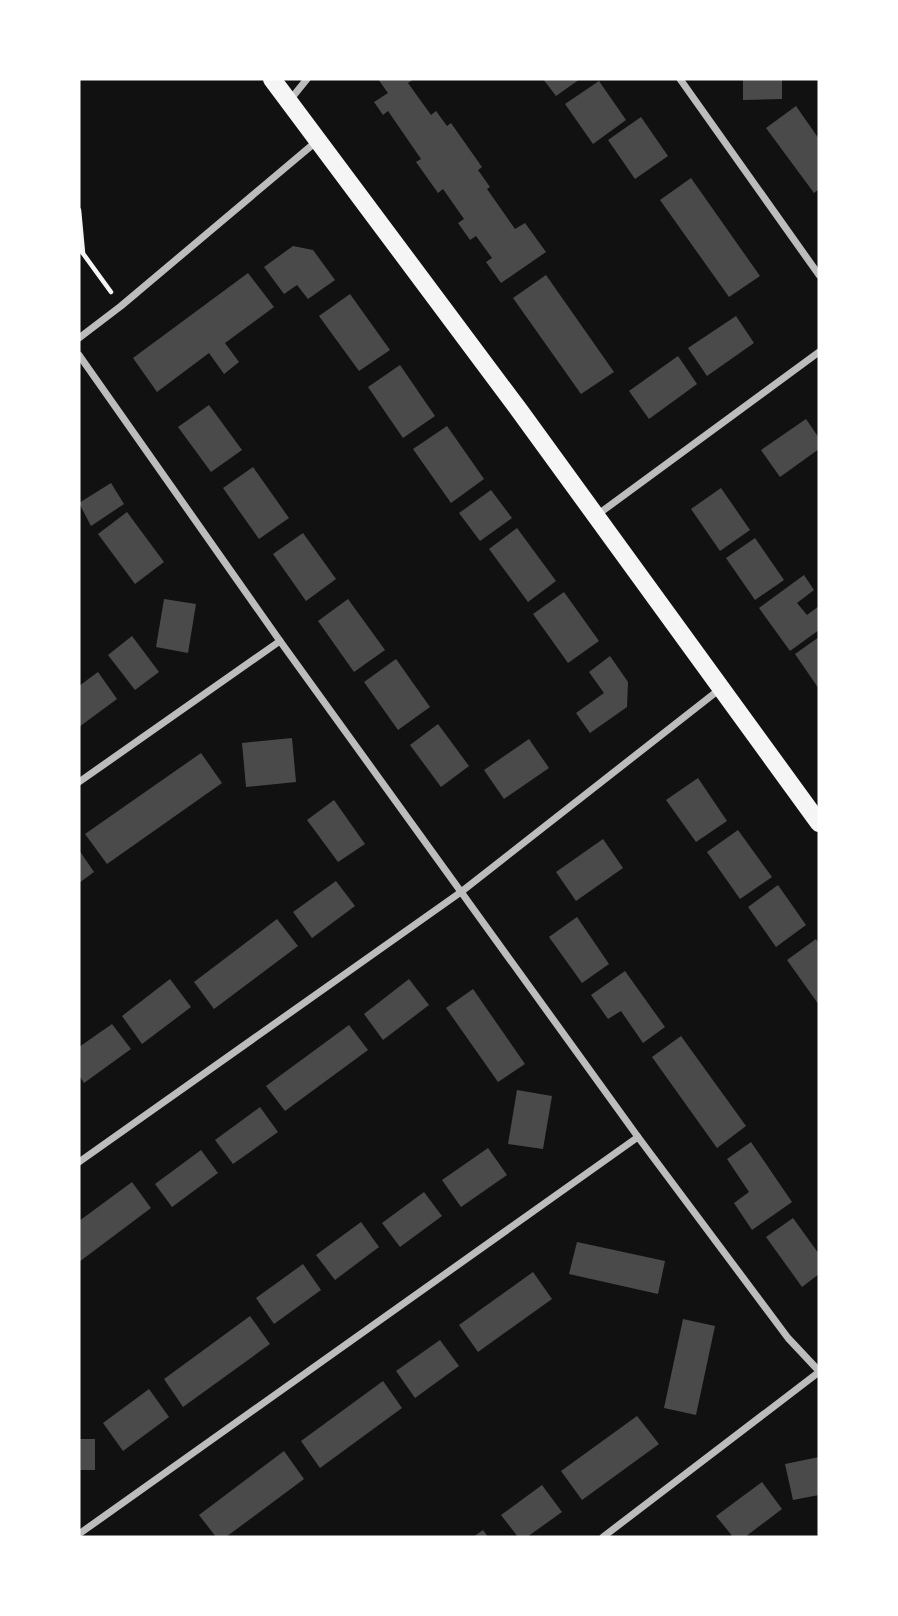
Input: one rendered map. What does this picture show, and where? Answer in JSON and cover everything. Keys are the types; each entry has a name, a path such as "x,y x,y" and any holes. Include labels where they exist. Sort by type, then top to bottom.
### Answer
{"main road":[{"path":"272,79 433,292 819,823"}],"street":[{"path":"289,102 307,79"},
{"path":"680,79 819,275"},
{"path":"79,338 121,306 317,141"},
{"path":"596,516 819,352"},
{"path":"79,355 280,641 638,1137 788,1338 819,1372 604,1537"},
{"path":"79,782 280,641"},
{"path":"79,1162 461,891 721,688"},
{"path":"79,1534 638,1137"}],"path":[{"path":"79,210 80,251 121,306"}],"building":[{"path":"378,79 414,79 408,83 431,115 436,111 447,126 451,123 482,167 478,170 490,187 487,189 515,229 525,223 546,252 501,283 486,262 492,258 476,236 470,240 458,223 464,219 443,189 438,193 416,162 421,159 388,111 383,115 374,102 388,93"},
{"path":"543,79 580,79 556,96"},
{"path":"743,79 782,79 782,99 743,100"},
{"path":"599,81 626,120 593,144 565,104"},
{"path":"796,106 819,139 819,189 814,193 766,128"},
{"path":"641,117 668,156 635,179 608,140"},
{"path":"691,178 760,276 729,297 660,200"},
{"path":"293,246 313,250 335,280 308,299 297,285 284,294 264,267"},
{"path":"248,273 274,307 225,343 239,362 224,374 209,353 157,392 133,358"},
{"path":"546,275 614,372 581,394 513,298"},
{"path":"350,294 390,350 359,371 319,316"},
{"path":"736,316 754,343 707,376 688,348"},
{"path":"678,356 697,384 649,419 629,391"},
{"path":"400,365 435,416 403,438 368,387"},
{"path":"209,405 242,450 211,472 178,427"},
{"path":"806,419 819,438 819,449 780,477 761,450"},
{"path":"447,426 484,479 451,503 413,449"},
{"path":"253,467 289,518 259,539 223,488"},
{"path":"111,483 124,504 91,526 79,503"},
{"path":"721,488 750,530 720,551 691,509"},
{"path":"491,490 512,518 480,541 459,513"},
{"path":"127,512 164,562 135,584 98,534"},
{"path":"517,528 556,581 528,602 489,549"},
{"path":"303,533 336,579 306,601 273,554"},
{"path":"755,538 784,580 755,600 726,558"},
{"path":"804,575 814,590 797,603 807,615 819,606 819,630 790,651 759,608"},
{"path":"564,592 599,641 568,663 533,614"},
{"path":"164,599 196,604 188,653 156,647"},
{"path":"348,599 385,650 354,672 318,621"},
{"path":"132,636 159,672 135,690 108,655"},
{"path":"819,637 819,689 795,654"},
{"path":"610,656 628,682 627,707 590,733 576,713 604,693 589,672"},
{"path":"396,659 430,707 398,730 364,682"},
{"path":"98,672 117,699 79,727 79,686"},
{"path":"438,724 469,766 441,787 410,745"},
{"path":"292,738 296,782 246,787 242,743"},
{"path":"529,739 549,768 504,799 484,770"},
{"path":"201,753 222,783 107,864 85,834"},
{"path":"698,778 727,821 696,842 666,800"},
{"path":"334,800 365,844 338,862 307,820"},
{"path":"738,830 772,877 740,899 707,852"},
{"path":"603,839 623,868 576,901 556,872"},
{"path":"79,850 94,872 79,883"},
{"path":"336,881 355,906 312,938 293,912"},
{"path":"778,885 806,925 776,947 748,907"},
{"path":"577,917 609,964 582,983 549,937"},
{"path":"277,919 298,946 214,1009 194,982"},
{"path":"816,939 819,944 819,1005 787,960"},
{"path":"625,971 665,1027 643,1043 621,1011 608,1019 591,995"},
{"path":"170,979 191,1007 142,1044 122,1016"},
{"path":"409,979 429,1005 383,1040 364,1014"},
{"path":"473,989 525,1064 498,1082 446,1008"},
{"path":"112,1024 131,1049 84,1083 79,1075 79,1047"},
{"path":"349,1025 368,1050 285,1111 266,1086"},
{"path":"681,1036 746,1126 717,1148 652,1057"},
{"path":"517,1090 552,1096 543,1149 508,1144"},
{"path":"260,1107 278,1132 233,1164 215,1140"},
{"path":"751,1142 792,1202 752,1230 734,1203 749,1192 727,1159"},
{"path":"488,1148 507,1175 461,1207 442,1180"},
{"path":"201,1150 218,1173 172,1207 155,1184"},
{"path":"132,1182 151,1208 79,1262 79,1221"},
{"path":"424,1192 442,1216 400,1247 382,1223"},
{"path":"793,1218 819,1254 819,1274 802,1287 766,1237"},
{"path":"361,1222 379,1247 335,1280 316,1255"},
{"path":"577,1242 665,1261 658,1294 569,1274"},
{"path":"303,1264 321,1290 274,1324 256,1298"},
{"path":"533,1272 552,1299 478,1352 459,1325"},
{"path":"250,1316 270,1344 183,1407 164,1379"},
{"path":"683,1319 715,1326 696,1415 664,1408"},
{"path":"440,1340 459,1366 415,1398 396,1371"},
{"path":"383,1381 402,1408 320,1468 301,1441"},
{"path":"149,1389 169,1417 123,1451 103,1423"},
{"path":"637,1416 659,1444 582,1500 561,1471"},
{"path":"79,1439 95,1439 95,1470 79,1470"},
{"path":"284,1451 304,1479 226,1537 216,1537 199,1515"},
{"path":"819,1457 819,1495 793,1500 785,1464"},
{"path":"762,1482 782,1509 745,1537 733,1537 716,1516"},
{"path":"542,1485 562,1512 527,1537 518,1537 501,1515"},
{"path":"483,1530 488,1537 473,1537"}]}
